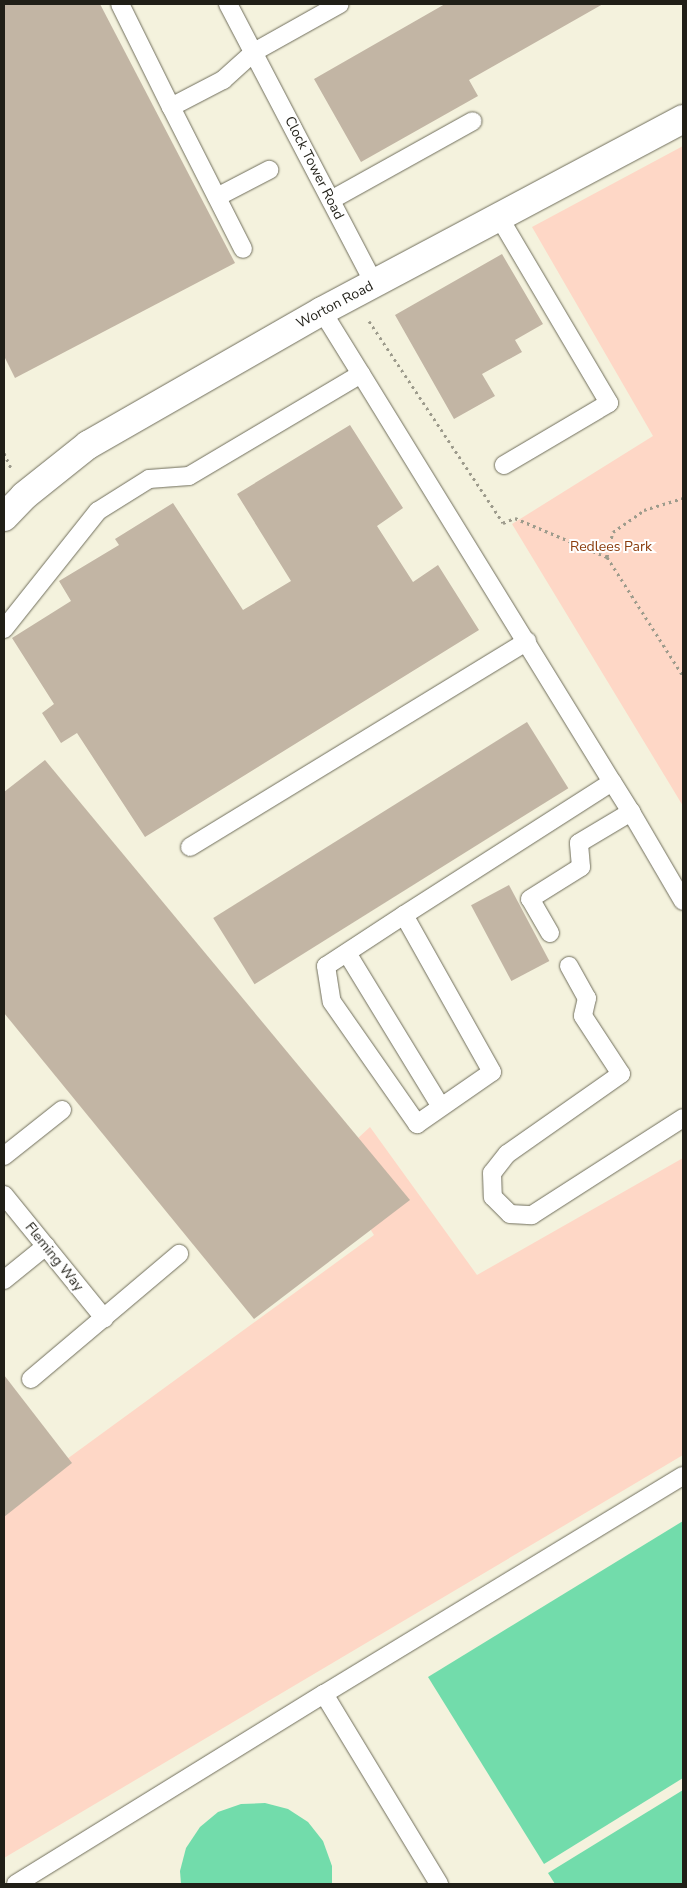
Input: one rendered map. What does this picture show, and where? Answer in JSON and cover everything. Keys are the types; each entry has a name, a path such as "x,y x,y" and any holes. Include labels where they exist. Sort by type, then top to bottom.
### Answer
{"street":[{"name":"Worton Road","path":"4,517 24,496 88,446 322,310 683,119"}],"lane":[{"path":"120,4 243,249"},
{"name":"Clock Tower Road","path":"228,4 374,284"},
{"path":"171,107 229,76 254,52 340,4"},
{"path":"331,200 473,121"},
{"path":"217,197 269,170"},
{"path":"499,218 609,403 504,465"},
{"path":"322,310 631,812 683,901"},
{"path":"4,629 98,511 149,479 189,476 361,374"},
{"path":"190,847 526,641"},
{"path":"404,915 492,1072 416,1124 332,1002 326,966 404,915 612,782"},
{"path":"550,933 530,899 580,867 579,843 631,812"},
{"path":"347,953 441,1107"},
{"path":"568,966 587,998 583,1016 621,1074 507,1154 492,1173 493,1197 510,1214 532,1215 683,1118"},
{"path":"4,1156 62,1110"},
{"name":"Fleming Way","path":"4,1195 104,1318"},
{"path":"4,1280 46,1246"},
{"path":"31,1379 179,1254"},
{"path":"16,1884 683,1476"},
{"path":"324,1694 440,1884"}],"path":[{"path":"351,296 504,523 515,518 607,557 683,676"},
{"path":"607,557 613,532 644,510 683,498"}],"green space":[{"name":"Redlees Park","path":"683,146 683,806 512,524 653,436 532,227"},
{"path":"370,1127 477,1275 683,1158 683,1455 4,1858 4,1505 374,1235 329,1165"}],"shaded area":[{"path":"683,1521 683,1778 544,1864 428,1677"},
{"path":"683,1790 683,1884 555,1884 548,1873"},
{"path":"265,1803 288,1809 308,1822 323,1841 332,1866 332,1884 181,1884 180,1871 186,1848 200,1827 218,1812 241,1804"}],"building":[{"path":"4,4 100,4 235,263 15,378 4,356"},
{"path":"445,4 603,4 469,80 478,96 361,162 314,79"},
{"path":"502,254 543,324 515,340 522,352 482,374 495,396 454,419 395,315"},
{"path":"350,425 403,508 377,526 413,582 438,565 479,630 145,837 77,733 61,743 42,713 54,704 12,638 71,601 59,581 119,545 115,539 173,503 243,610 291,581 237,494"},
{"path":"527,722 568,788 255,984 213,918"},
{"path":"45,760 410,1200 254,1319 4,1013 4,792"},
{"path":"509,885 549,961 511,981 471,905"},
{"path":"4,1375 72,1463 4,1517"}]}
